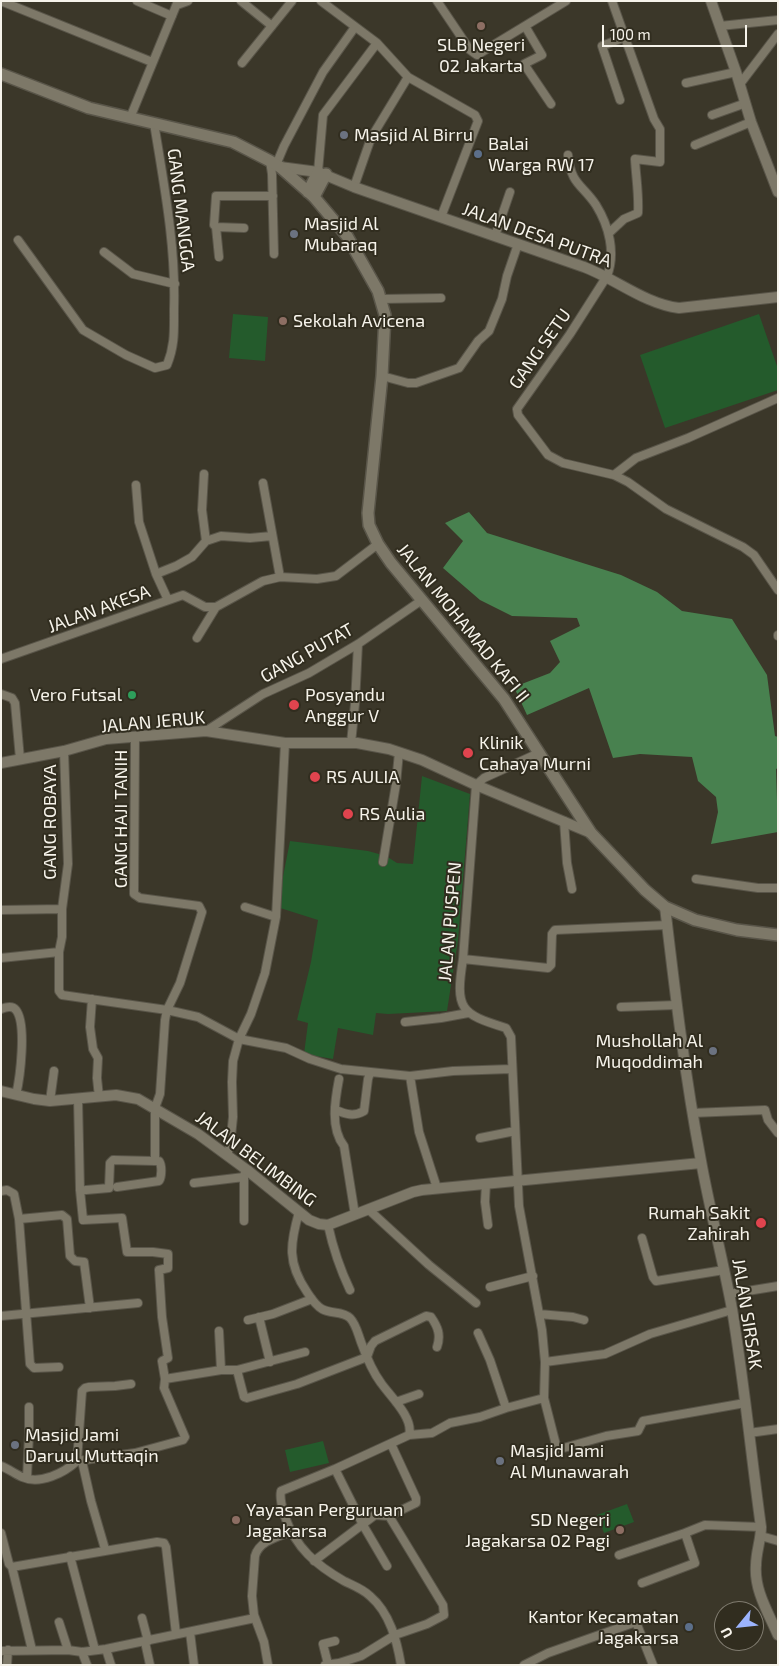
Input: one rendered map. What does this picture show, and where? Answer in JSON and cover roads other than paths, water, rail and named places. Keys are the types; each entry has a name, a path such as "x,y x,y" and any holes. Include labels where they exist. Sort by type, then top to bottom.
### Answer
{"main road":[{"name":"JALAN MOHAMAD KAFI II","path":"1,74 72,103 233,142 275,164 311,195 347,236 378,291 385,315 382,376 368,512 369,525 378,544 400,575 504,699 591,833 645,890 665,907 695,920 737,930 778,935"},
{"path":"311,195 322,173"}],"street":[{"path":"1,1 152,62"},
{"path":"137,1 172,16"},
{"path":"130,118 178,3 188,1"},
{"path":"242,1 272,26"},
{"path":"242,63 292,1"},
{"path":"321,1 377,43 408,77 475,115 478,121 441,217"},
{"path":"438,1 470,50 477,55 566,1"},
{"path":"610,232 624,219 638,213 639,189 636,179 635,159 660,162 660,129 654,119 612,1"},
{"path":"711,1 778,192"},
{"path":"720,26 778,20"},
{"path":"525,26 542,56 524,64 551,104"},
{"path":"274,254 273,196 275,164 323,72 355,27"},
{"path":"740,84 778,34"},
{"path":"620,100 602,46 625,37"},
{"path":"322,173 323,115 377,43"},
{"path":"686,84 736,72"},
{"path":"354,187 371,138 408,77"},
{"path":"712,115 746,103"},
{"path":"695,145 752,122"},
{"name":"GANG MANGGA","path":"18,240 83,330 126,355 155,368 167,365 173,350 175,284 171,222 154,123"},
{"path":"568,155 569,170 576,183 596,204 610,232 610,267 603,275"},
{"name":"JALAN DESA PUTRA","path":"275,164 322,173 354,187 584,267 666,307 679,308 778,297"},
{"path":"495,236 510,192"},
{"path":"219,257 214,222 215,198 217,196 273,196"},
{"path":"216,227 244,228"},
{"path":"382,376 408,383 416,383 459,368 478,340 489,331 502,299 507,276 518,244"},
{"path":"104,252 133,274 175,284"},
{"name":"GANG SETU","path":"603,275 570,334 517,409 518,415 548,455 563,463 614,474"},
{"path":"380,300 441,298"},
{"path":"778,398 688,438 636,458 614,474 666,509 743,547 754,555 778,590"},
{"path":"204,474 202,510 206,541"},
{"path":"263,483 280,577"},
{"path":"136,485 139,522 156,574 168,600"},
{"path":"156,574 171,569 192,557 206,541 221,536 250,538 272,536"},
{"path":"197,638 216,607 263,582 280,577 317,579 336,576 378,544"},
{"name":"JALAN AKESA","path":"1,659 183,595 205,607 216,607"},
{"name":"GANG PUTAT","path":"206,731 264,694 309,673 358,644 422,600"},
{"path":"351,743 356,704 358,644"},
{"path":"1,694 12,698 15,703 20,759"},
{"name":"JALAN JERUK","path":"1,763 64,751 106,739 206,731 285,743 351,743 376,746 422,760 476,785 591,833"},
{"name":"GANG HAJI TANIH","path":"135,737 134,894 140,898 200,906 202,912 180,983 167,1010"},
{"path":"227,1154 230,1146 234,1116 233,1061 239,1039 258,994 276,916 279,829 285,743"},
{"name":"GANG ROBAYA","path":"64,751 68,864 62,909 59,991 62,995 92,999"},
{"path":"383,862 396,784 399,752"},
{"path":"476,785 484,778 539,753"},
{"name":"JALAN PUSPEN","path":"468,1013 461,1000 459,982 463,959 476,785"},
{"path":"564,821 567,863 572,889"},
{"path":"696,879 758,888 778,888"},
{"path":"245,907 276,916"},
{"name":"JALAN SIRSAK","path":"665,907 692,1113 732,1310 745,1403 761,1531 757,1552 756,1583 778,1635"},
{"path":"1,910 62,909"},
{"path":"463,959 548,968 551,965 552,934 555,930 668,925"},
{"path":"1,958 59,952"},
{"path":"99,1097 97,1078 98,1058 93,1050 90,1027 92,999 167,1010 198,1017 239,1039 286,1048 310,1059 341,1069 410,1076 452,1071 511,1069"},
{"path":"621,1007 677,1006"},
{"path":"1,1008 7,1007 17,1010 21,1026 20,1078 16,1095"},
{"path":"155,1161 155,1108 160,1094 167,1010"},
{"path":"405,1022 468,1013 475,1018 508,1030 511,1037 511,1069 519,1206 540,1314 546,1362 543,1381 544,1398 550,1426 558,1448 606,1436 638,1431 643,1422 745,1403"},
{"path":"50,1101 54,1071"},
{"path":"336,1110 357,1115 364,1111 370,1073"},
{"path":"410,1076 419,1132 437,1188"},
{"path":"339,1079 335,1098 335,1128 339,1140 344,1146 355,1215"},
{"name":"JALAN BELIMBING","path":"1,1091 50,1101 116,1095 138,1099 198,1134 227,1154 245,1174 309,1220 328,1225 413,1192 437,1188 701,1163"},
{"path":"1,1466 27,1478 45,1478 64,1472 80,1461 135,1453 183,1440 185,1437 164,1388 165,1379 162,1362 168,1358 162,1317 159,1270 168,1268 168,1254 127,1252 122,1218 83,1220 79,1181 78,1099"},
{"path":"692,1113 764,1110 768,1120 778,1133"},
{"path":"480,1138 515,1132"},
{"path":"86,1190 109,1188 109,1166 113,1160 155,1161 161,1164 161,1178 159,1181 118,1187"},
{"path":"194,1183 245,1174 244,1221"},
{"path":"486,1183 488,1225"},
{"path":"1,1191 7,1190 14,1194 19,1219 30,1364 34,1368 59,1367"},
{"path":"368,1209 429,1265 476,1302"},
{"path":"299,1212 292,1236 291,1253 297,1275 318,1307 323,1310 346,1315 354,1323 367,1358 380,1382 396,1402 409,1424 409,1435"},
{"path":"19,1219 62,1215 67,1218 70,1256 75,1260 84,1262 90,1308"},
{"path":"328,1225 340,1270 350,1290"},
{"path":"642,1238 653,1277 656,1281 724,1270"},
{"path":"490,1287 533,1276"},
{"path":"729,1294 778,1286"},
{"path":"248,1320 312,1299"},
{"path":"1,1316 138,1303"},
{"path":"546,1362 605,1354 650,1334 732,1310"},
{"path":"540,1314 584,1320"},
{"path":"367,1358 375,1341 426,1316 434,1321 439,1333 440,1337 437,1347"},
{"path":"259,1317 270,1362"},
{"path":"219,1331 222,1370"},
{"path":"478,1333 490,1360 506,1408"},
{"path":"165,1379 222,1370 237,1370 305,1352"},
{"path":"237,1370 244,1397 247,1398 297,1384 367,1358"},
{"path":"105,1549 80,1461 82,1391 89,1387 131,1384"},
{"path":"396,1402 419,1394"},
{"path":"402,1665 395,1635 380,1607 370,1595 337,1577 303,1551 290,1532 280,1499 281,1491 409,1435 427,1434 440,1430 450,1423 480,1417 544,1398"},
{"path":"27,1478 30,1434 29,1407"},
{"path":"749,1433 778,1429"},
{"path":"314,1561 376,1514 389,1516 415,1504 417,1501 392,1444"},
{"path":"335,1469 363,1525 387,1566"},
{"path":"335,1641 323,1644 327,1665 340,1664 361,1656 395,1635 427,1624 444,1615 443,1605 389,1516"},
{"path":"619,1555 706,1525 761,1531 778,1541"},
{"path":"268,1665 252,1596 257,1550 262,1544 290,1532"},
{"path":"1,1533 9,1564 12,1566 32,1650"},
{"path":"642,1583 695,1564 685,1533"},
{"path":"12,1566 105,1549 157,1542 165,1544 176,1634"},
{"path":"70,1556 95,1650"},
{"path":"142,1618 150,1665"},
{"path":"7,1665 4,1650 68,1650 82,1652 106,1649 256,1618"},
{"path":"59,1622 68,1650"},
{"path":"524,1665 548,1653 636,1622 653,1665"},
{"path":"190,1632 194,1665"},
{"path":"106,1649 111,1665"},
{"path":"82,1652 87,1665"}],"place":[{"name":"SLB Negeri 02 Jakarta","path":"481,26"},
{"name":"Masjid Al Birru","path":"344,135"},
{"name":"Balai Warga RW 17","path":"478,154"},
{"name":"Masjid Al Mubaraq","path":"294,234"},
{"name":"Sekolah Avicena","path":"283,321"},
{"name":"Vero Futsal","path":"132,695"},
{"name":"Posyandu Anggur V","path":"294,705"},
{"name":"Klinik Cahaya Murni","path":"468,753"},
{"name":"RS AULIA","path":"315,777"},
{"name":"RS Aulia","path":"348,814"},
{"name":"Mushollah Al Muqoddimah","path":"713,1051"},
{"name":"Rumah Sakit Zahirah","path":"761,1223"},
{"name":"Masjid Jami Daruul Muttaqin","path":"15,1445"},
{"name":"Masjid Jami Al Munawarah","path":"500,1461"},
{"name":"Yayasan Perguruan Jagakarsa","path":"236,1520"},
{"name":"SD Negeri Jagakarsa 02 Pagi","path":"620,1530"},
{"name":"Kantor Kecamatan Jagakarsa","path":"689,1627"}]}
